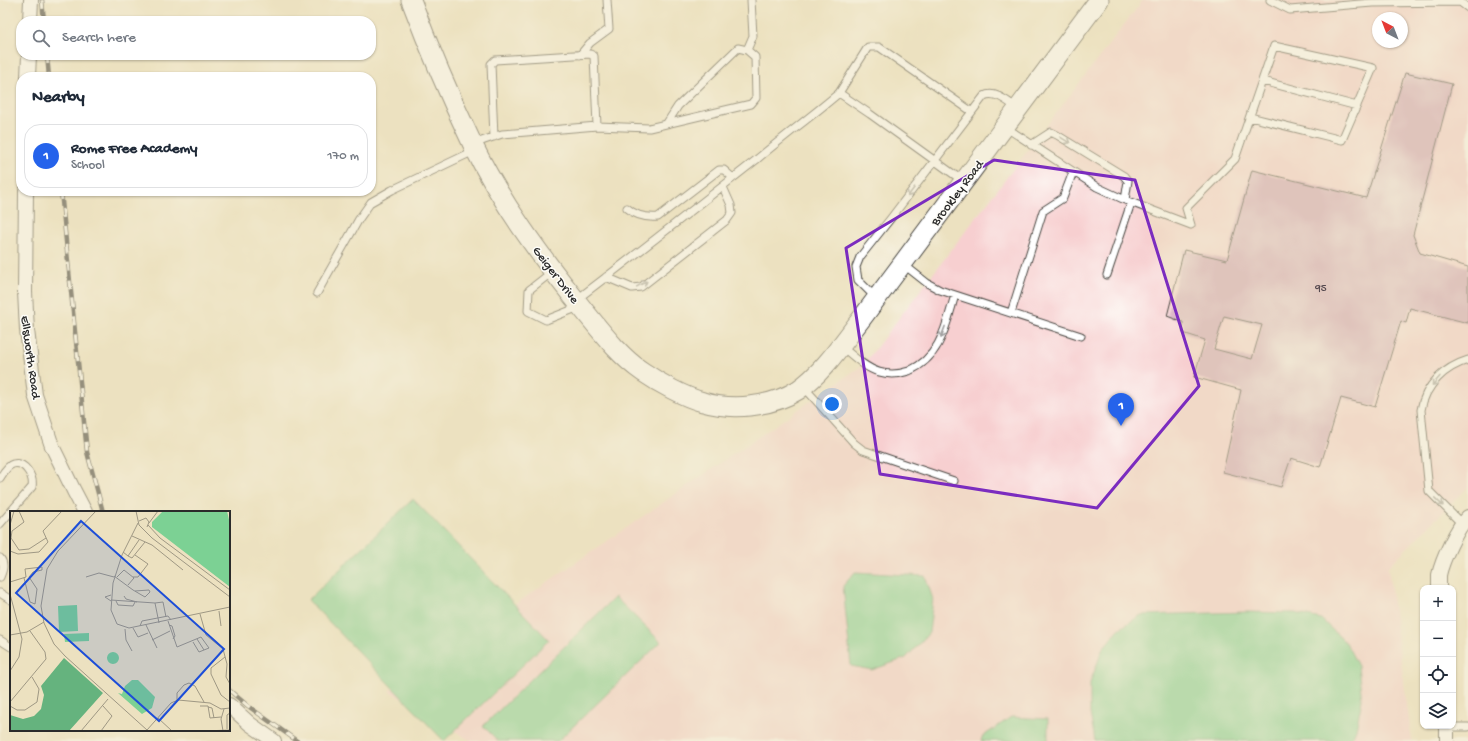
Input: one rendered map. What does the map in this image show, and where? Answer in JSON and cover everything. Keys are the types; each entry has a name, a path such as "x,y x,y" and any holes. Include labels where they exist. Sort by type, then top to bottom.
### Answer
{"street":[{"path":"30,16 31,0"},
{"name":"Geiger Drive","path":"411,0 425,37 474,147 501,194 553,272 578,304 625,358 642,372 664,386 702,402 732,407 752,406 780,399 806,383"},
{"name":"Brookley Road","path":"806,383 825,365 876,299 1099,0"},
{"path":"28,72 29,60"},
{"name":"Ellsworth Road","path":"26,196 25,292 27,330 35,395 52,446 84,511"},
{"path":"1439,585 1439,575 1452,541 1465,520"},
{"path":"230,706 250,724 274,741"}],"lane":[{"path":"580,55 590,43 609,29 607,0"},
{"path":"747,50 753,36 751,0"},
{"path":"1270,0 1290,10 1372,3 1460,2 1468,8"},
{"path":"1004,127 1097,187 1128,202 1192,225 1186,208 1236,159 1250,117 1263,81 1274,46 1373,68 1342,140 1250,117"},
{"path":"553,272 529,290 528,311 546,320 578,304 606,277 723,187 839,93 868,47 879,47 971,111"},
{"path":"317,293 359,219 371,202 392,190 502,134 597,126 649,128 751,104 756,98 755,57 747,50 738,48 678,106 667,123"},
{"path":"494,137 491,64 495,60 590,54 594,56 597,126"},
{"path":"1263,81 1357,106"},
{"path":"839,93 964,181"},
{"path":"876,299 858,280 856,267 860,257 984,96 988,93 997,95 1018,108"},
{"path":"1031,145 1051,132 1124,176 1128,181 1128,202 1107,275"},
{"path":"627,208 634,214 658,217 719,170 724,170 733,178"},
{"path":"1011,313 1043,211 1063,198 1073,172"},
{"path":"606,277 632,288 641,287 727,220 732,213 723,187"},
{"path":"903,263 927,283 940,290 1081,336"},
{"path":"840,346 869,367 879,372 892,374 905,372 918,367 931,356 938,345 945,330 955,295"},
{"path":"1465,520 1429,491 1421,410 1424,398 1435,380 1446,370 1468,360"},
{"path":"806,383 854,443 863,450 954,481"},
{"path":"0,478 9,466 14,464 23,466 31,475 33,483 32,487 11,511"},
{"path":"0,524 10,512"},
{"path":"0,558 3,561 3,566 0,577"},
{"path":"0,593 10,599"},
{"path":"0,640 10,647"},
{"path":"1447,731 1468,727"}],"highlighted area":[{"path":"994,160 1135,180 1199,386 1097,508 880,474 846,248"}],"shaded area":[{"path":"1143,0 1468,0 1468,487 1388,567 1412,741 471,741 389,691 863,365"}],"green space":[{"path":"413,499 549,640 444,741 308,600"},
{"path":"855,572 925,576 933,599 929,633 906,658 872,670 851,666 843,586"},
{"path":"615,597 661,642 558,741 498,741 483,726"},
{"path":"1247,612 1295,613 1321,619 1346,643 1358,666 1362,700 1356,729 1351,741 1095,741 1090,713 1090,683 1103,648 1119,629 1141,615"},
{"path":"1011,717 1048,719 1048,741 981,741 982,737"}],"building":[{"path":"1405,73 1452,84 1413,235 1420,253 1468,267 1468,323 1410,308 1406,323 1401,321 1375,407 1341,398 1320,467 1291,458 1281,487 1223,472 1241,390 1194,377 1205,340 1183,333 1183,322 1167,316 1184,250 1227,260 1252,170 1366,198","holes":["1224,316 1262,325 1252,359 1214,349"]}],"railway":[{"path":"42,0 44,16"},
{"path":"47,60 49,72"},
{"path":"61,196 87,452 103,511"},
{"path":"230,691 248,706 297,741"}],"place":[{"name":"Rome Free Academy","path":"1121,426"}]}
